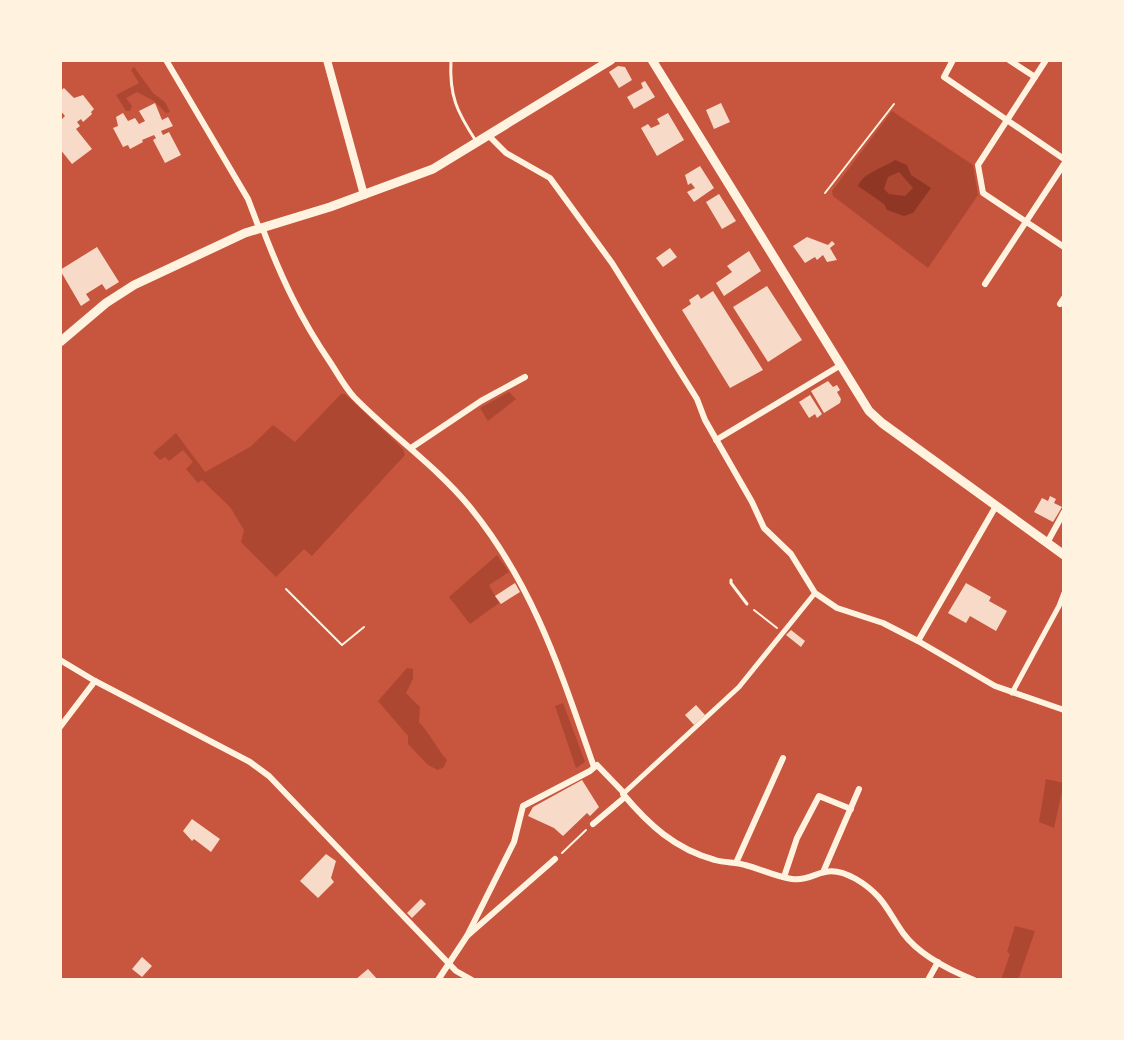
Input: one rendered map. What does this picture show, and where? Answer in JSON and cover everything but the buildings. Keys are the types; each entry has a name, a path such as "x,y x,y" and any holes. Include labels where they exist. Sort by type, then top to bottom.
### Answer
{"main road":[{"path":"60,342 126,289 260,227 364,195 433,169 611,60"},
{"path":"652,60 873,415 1064,555"}],"street":[{"path":"166,60 248,199 304,325 344,385 469,506 528,594 557,659 596,766 648,823 668,840 716,860 784,877 804,878 824,870 844,874 874,892 890,910 903,934 920,951 974,980"},
{"path":"327,60 364,195"},
{"path":"953,60 944,77 1064,161 985,284"},
{"path":"1009,60 1035,77"},
{"path":"1046,60 978,165 983,193 1064,247"},
{"path":"489,136 506,153 550,178 612,263 697,399 764,528 791,554 815,593 837,608 883,623 1012,693 1064,710"},
{"path":"716,440 841,365"},
{"path":"411,448 481,401 525,377"},
{"path":"918,641 996,506"},
{"path":"1047,543 1064,512"},
{"path":"593,824 739,687 815,593"},
{"path":"1012,693 1064,593"},
{"path":"60,660 250,762 269,776 448,962 472,980"},
{"path":"60,727 95,681"},
{"path":"736,863 783,758"},
{"path":"438,980 467,936 514,842 523,806 596,766"},
{"path":"824,870 859,789"},
{"path":"784,877 797,838 819,796 851,809"},
{"path":"467,936 555,859"},
{"path":"928,980 938,962"}],"lane":[{"path":"451,60 449,86 465,125 477,143"},
{"path":"731,580 747,604"}],"path":[{"path":"825,193 894,104"},
{"path":"286,589 342,645 364,627"},
{"path":"747,604 784,634"},
{"path":"555,859 593,824"}],"shaded area":[{"path":"134,67 170,112 166,113 154,101 137,92 126,98 132,106 130,111 126,111 116,95 139,83 131,70"},
{"path":"892,111 973,165 978,195 928,268 833,196 832,191"},
{"path":"895,160 907,165 911,175 931,188 913,213 904,216 887,210 884,204 858,186 869,174","holes":["899,172 913,188 905,196 889,194 884,189 888,177"]},
{"path":"509,392 516,399 488,421 480,408"},
{"path":"341,394 345,394 403,449 405,455 312,556 304,549 276,577 241,542 244,530 230,507 202,480 198,483 186,469 193,462 183,450 169,461 165,457 160,460 153,453 176,433 205,472 250,447 273,425 295,442"},
{"path":"497,555 509,572 489,585 499,603 470,624 449,597"},
{"path":"407,668 413,669 413,679 406,693 420,707 419,722 447,760 444,767 438,770 428,765 408,744 408,736 378,701"},
{"path":"563,703 585,762 576,768 555,706"},
{"path":"1046,779 1064,783 1054,828 1039,822"},
{"path":"1015,926 1035,931 1018,980 1001,980 1010,954 1007,952"}]}
